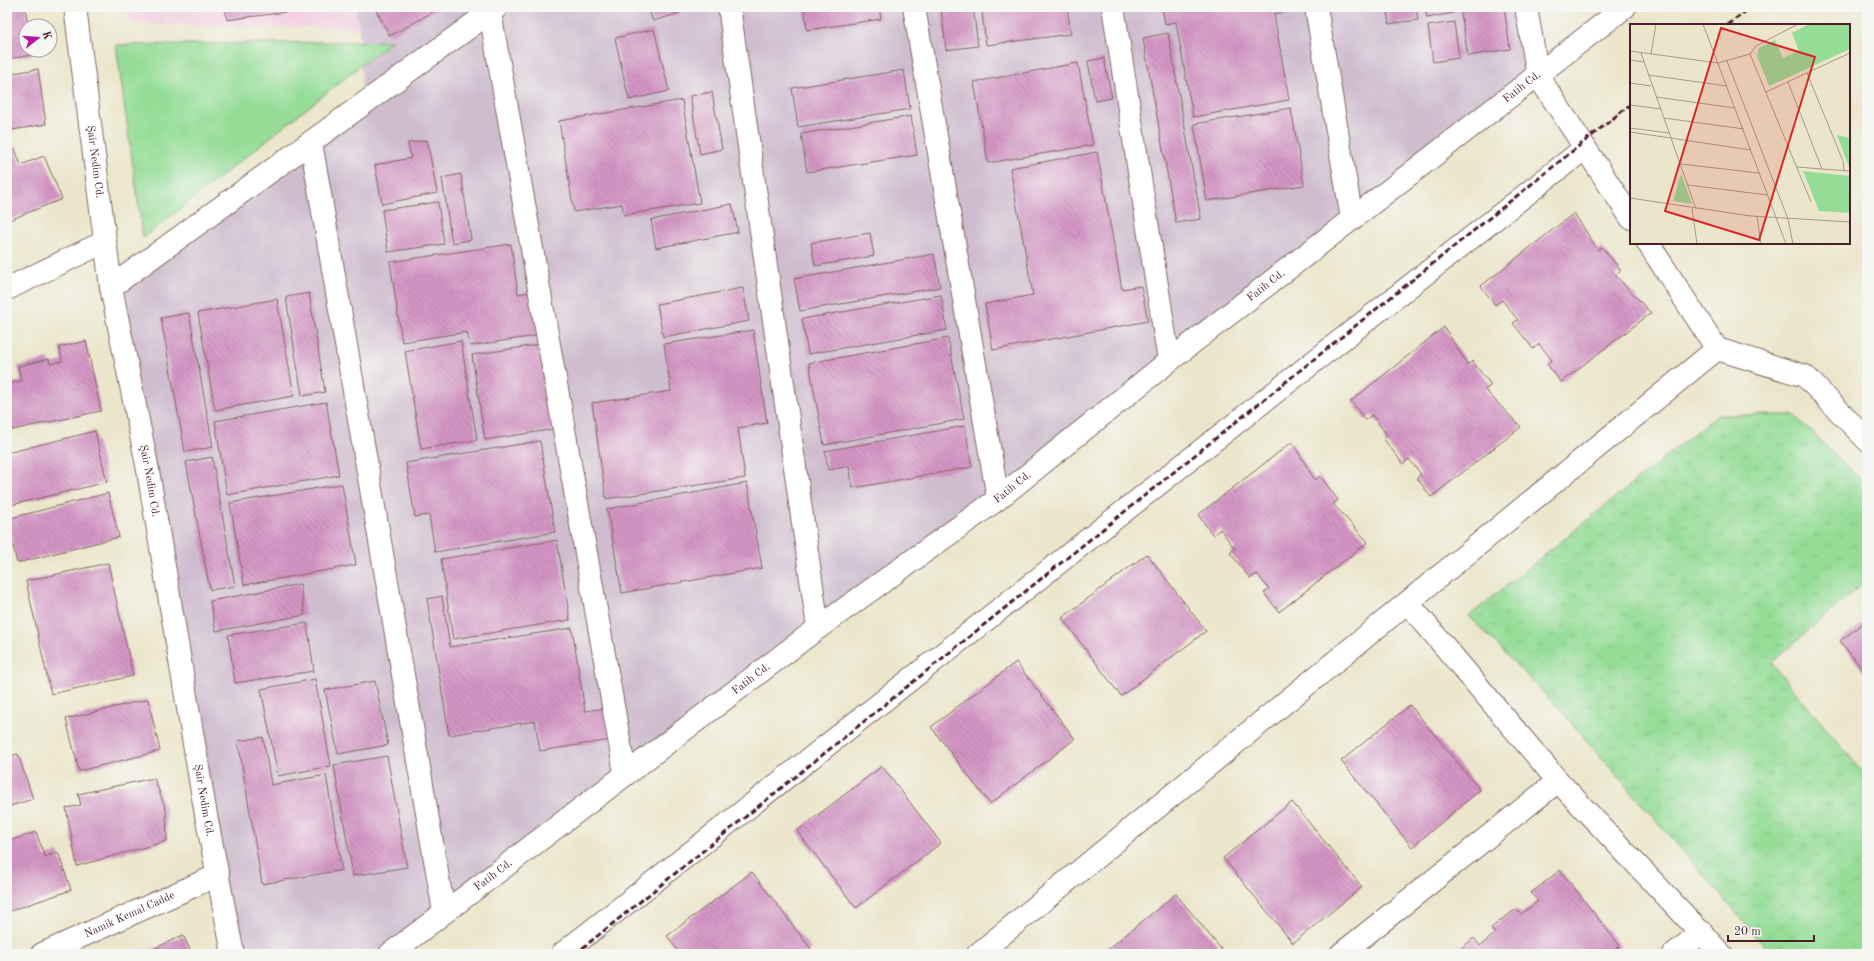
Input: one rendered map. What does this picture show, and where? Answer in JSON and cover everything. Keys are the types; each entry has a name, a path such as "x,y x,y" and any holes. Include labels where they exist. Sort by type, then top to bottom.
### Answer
{"street":[{"name":"Şair Nedim Cd.","path":"75,7 104,242 111,287 147,465 206,815 234,954"},
{"path":"729,7 818,628"},
{"path":"914,7 998,499"},
{"path":"1113,7 1169,361"},
{"path":"1316,7 1352,219"},
{"path":"1526,7 1538,76 1630,216"},
{"name":"Fatih Cd.","path":"390,954 625,773 818,628 998,499 1169,361 1625,7"},
{"path":"111,287 493,10 625,773"},
{"path":"311,142 444,912"},
{"path":"562,954 1585,148"},
{"path":"7,288 104,242"},
{"path":"1649,244 1717,349 1804,376 1867,440"},
{"path":"978,954 1717,349"},
{"path":"1408,603 1558,780 1721,954"},
{"path":"1340,954 1558,780"},
{"name":"Namik Kemal Cadde","path":"42,954 218,875"},
{"path":"1674,954 1702,932"}],"shaded area":[{"path":"127,7 355,7 359,28 130,24"},
{"path":"355,7 1526,7 1538,76 390,954 234,954 111,287 363,104 359,28"}],"green space":[{"path":"392,41 143,238 116,45"},
{"path":"1717,415 1794,415 1867,486 1867,580 1771,663 1867,777 1867,954 1772,954 1563,713 1469,616"}],"building":[{"path":"25,7 27,18 18,18 18,57 7,59 7,8"},
{"path":"225,7 308,7 308,9 227,20"},
{"path":"374,7 442,7 390,36"},
{"path":"658,7 678,7 680,13 653,21 649,10"},
{"path":"804,7 879,7 881,19 807,30"},
{"path":"941,7 973,7 978,46 946,50"},
{"path":"1021,7 1067,7 1071,34 986,45 982,12"},
{"path":"1162,7 1297,7 1298,10 1274,14 1289,100 1193,117 1176,22 1165,24"},
{"path":"1387,7 1416,7 1418,20 1389,24"},
{"path":"1425,7 1451,7 1453,13 1427,18"},
{"path":"1460,7 1504,7 1510,49 1468,56"},
{"path":"1454,22 1459,58 1433,62 1428,26"},
{"path":"654,29 669,91 629,100 615,38"},
{"path":"1168,33 1201,219 1176,223 1143,38"},
{"path":"1104,58 1112,98 1095,101 1088,61"},
{"path":"1078,63 1093,145 988,163 974,82"},
{"path":"38,69 46,124 7,131 7,74"},
{"path":"904,70 910,109 798,127 792,88"},
{"path":"712,92 722,149 700,154 690,96"},
{"path":"682,100 700,203 624,215 622,204 574,212 559,121"},
{"path":"1291,108 1304,185 1207,201 1194,124"},
{"path":"911,116 917,155 807,172 801,134"},
{"path":"427,140 437,193 382,204 375,165 411,158 408,143"},
{"path":"15,149 21,165 44,156 62,199 7,221 7,152"},
{"path":"1097,152 1122,289 1141,286 1148,321 993,350 985,304 1033,295 1010,168"},
{"path":"461,174 471,240 452,243 442,178"},
{"path":"438,202 444,244 388,252 382,210"},
{"path":"732,204 738,232 656,248 651,220"},
{"path":"1574,213 1598,250 1602,247 1621,271 1615,275 1651,313 1561,382 1547,364 1552,360 1539,344 1533,349 1513,323 1518,320 1502,300 1495,305 1481,286"},
{"path":"870,233 874,256 815,266 811,243"},
{"path":"511,244 518,294 536,291 542,335 470,346 467,332 402,342 390,262"},
{"path":"934,254 940,287 800,311 794,279"},
{"path":"743,288 749,321 663,337 657,304"},
{"path":"309,293 325,392 302,396 286,297"},
{"path":"941,295 947,330 808,354 802,319"},
{"path":"277,299 294,396 215,410 198,313"},
{"path":"189,313 213,447 185,452 161,318"},
{"path":"1444,327 1468,365 1472,361 1491,385 1485,390 1521,427 1431,497 1417,478 1421,474 1409,459 1403,464 1383,438 1387,435 1372,415 1365,420 1351,401"},
{"path":"753,330 767,423 738,428 745,478 606,499 592,403 671,391 664,344"},
{"path":"948,338 964,419 824,445 809,363"},
{"path":"86,341 101,411 7,431 7,384 21,381 18,366 49,359 50,364 62,361 59,347"},
{"path":"461,341 477,440 421,449 405,351"},
{"path":"542,344 555,429 485,440 472,355"},
{"path":"326,402 339,475 227,495 215,421"},
{"path":"965,426 972,467 853,488 849,466 828,470 825,451"},
{"path":"95,431 107,482 7,506 7,453"},
{"path":"540,441 555,532 435,552 429,515 415,517 406,463"},
{"path":"1292,442 1315,480 1320,476 1338,500 1333,504 1368,542 1279,612 1264,593 1269,589 1257,574 1250,578 1230,553 1235,549 1220,529 1213,535 1198,515"},
{"path":"212,457 235,586 210,590 186,462"},
{"path":"747,483 762,568 622,593 607,509"},
{"path":"342,484 356,565 244,585 230,503"},
{"path":"108,493 119,537 17,563 7,519"},
{"path":"557,540 570,620 453,639 441,559"},
{"path":"1147,554 1206,631 1121,696 1062,618"},
{"path":"108,563 133,676 51,694 26,581"},
{"path":"300,584 305,615 216,631 210,601"},
{"path":"442,596 450,647 572,628 585,711 605,708 610,740 540,751 535,721 449,735 427,599"},
{"path":"1867,620 1867,676 1840,641"},
{"path":"307,623 314,671 235,683 228,635"},
{"path":"1016,662 1075,739 990,804 931,727"},
{"path":"315,679 331,766 278,776 261,689"},
{"path":"375,681 388,745 338,754 325,690"},
{"path":"148,699 160,751 79,771 66,719"},
{"path":"1410,705 1480,790 1412,847 1341,761"},
{"path":"263,737 271,785 326,775 342,870 262,884 238,741"},
{"path":"18,754 33,799 7,807 7,757"},
{"path":"387,756 407,867 353,876 334,765"},
{"path":"882,766 941,843 856,908 797,831"},
{"path":"154,778 166,810 167,841 77,866 66,808 81,805 78,794"},
{"path":"1292,802 1362,887 1293,943 1223,858"},
{"path":"36,832 45,857 58,852 71,890 7,912 7,842"},
{"path":"1560,870 1620,946 1610,954 1454,954 1474,938 1480,946 1495,934 1491,928 1516,909 1521,914 1538,901 1531,893"},
{"path":"752,872 811,949 804,954 680,954 667,936"},
{"path":"1176,894 1225,954 1110,954 1107,950"},
{"path":"183,935 192,954 143,954"}],"railway":[{"path":"1729,24 1751,7"},
{"path":"575,954 1630,105"}]}
